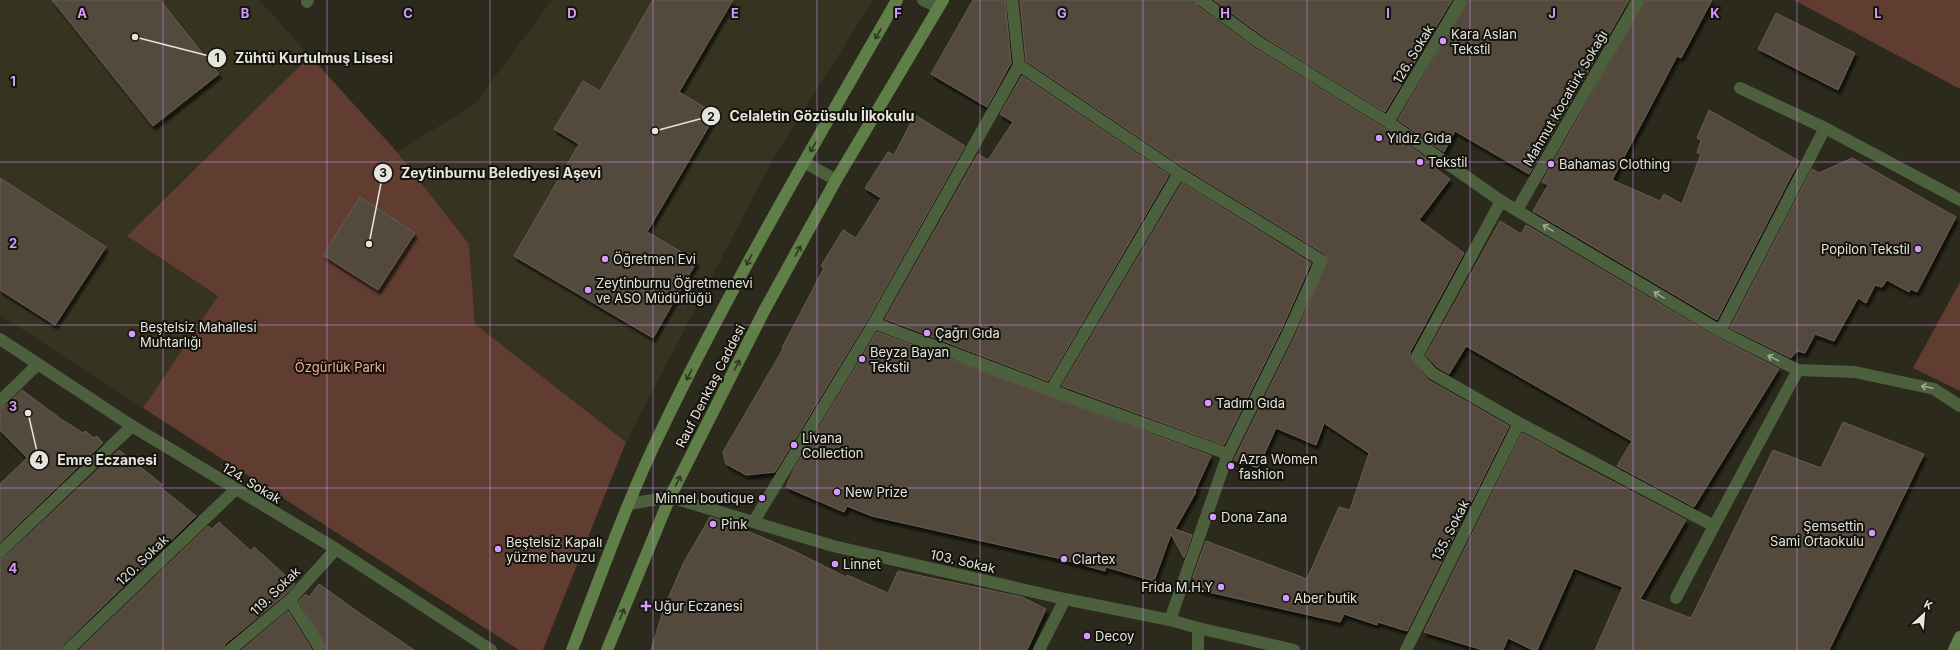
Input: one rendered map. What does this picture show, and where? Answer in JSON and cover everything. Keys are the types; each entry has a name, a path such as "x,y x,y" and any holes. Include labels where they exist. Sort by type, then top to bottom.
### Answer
{"main road":[{"name":"Rauf Denktaş Caddesi","path":"572,650 629,504 677,399 749,259 897,0"},
{"name":"Rauf Denktaş Caddesi","path":"607,650 670,497 764,311 836,180 941,4"},
{"path":"1954,650 1960,637"}],"street":[{"path":"923,0 941,4"},
{"path":"754,521 874,323 1019,65 1012,0"},
{"path":"1201,0 1260,42 1388,122 1501,201 1720,331 1798,370 1855,372 1934,389 1960,406"},
{"name":"126. Sokak","path":"1388,122 1461,0"},
{"name":"Mahmut Kocatürk Sokağı","path":"1517,210 1638,0"},
{"path":"1019,65 1179,173 1321,260 1289,331 1228,454 1170,620"},
{"path":"1740,88 1825,128 1960,200"},
{"path":"1720,331 1825,128"},
{"path":"804,162 836,180"},
{"path":"1051,390 1179,173"},
{"path":"1501,201 1417,356 1432,373 1519,423 1714,526"},
{"path":"874,323 1051,390 1228,454"},
{"name":"124. Sokak","path":"0,339 132,426 336,549 491,650"},
{"path":"0,401 38,364"},
{"path":"1676,598 1798,370"},
{"name":"135. Sokak","path":"1406,650 1519,423"},
{"path":"0,552 132,426"},
{"name":"120. Sokak","path":"68,650 236,490"},
{"name":"103. Sokak","path":"629,504 670,497 833,546 1065,599 1170,620 1294,650"},
{"name":"119. Sokak","path":"230,650 290,600 336,549"},
{"path":"1039,650 1065,599"},
{"path":"290,600 321,650"},
{"path":"1198,628 1198,650"}],"shaded area":[{"path":"0,0 259,0 310,56 127,236 218,296 143,408 0,315"},
{"path":"552,0 873,0 773,159 626,442 475,324 469,244 397,152 475,104"}],"green space":[{"path":"1794,0 1960,0 1960,89"},
{"name":"Özgürlük Parkı","path":"310,56 397,152 469,244 475,324 626,442 543,650 519,650 143,408 218,296 127,236"},
{"path":"1960,282 1960,391 1913,368"}],"building":[{"path":"52,0 160,0 219,74 153,126"},
{"path":"653,0 733,0 679,92 716,114 647,232 697,261 653,338 514,256 579,144 554,129 583,81 600,91"},
{"path":"973,0 1005,0 1011,63 987,107 931,74"},
{"path":"1020,0 1194,0 1197,6 1256,49 1384,128 1436,165 1435,168 1450,179 1419,220 1464,253 1410,352 1410,357 1428,380 1509,426 1407,631 1378,622 1377,625 1344,614 1340,622 1200,590 1193,577 1206,541 1307,579 1339,507 1350,510 1369,453 1324,423 1316,445 1276,428 1258,468 1234,460 1296,334 1328,259 1325,254 1183,167 1026,61"},
{"path":"1214,0 1452,0 1385,112 1264,37"},
{"path":"1468,0 1629,0 1529,174 1455,131 1444,152 1398,120"},
{"path":"1645,0 1712,0 1681,58 1677,56 1612,180 1660,201 1664,194 1682,204 1701,154 1697,153 1701,140 1697,138 1709,110 1799,161 1717,320 1533,211 1548,185 1542,182"},
{"path":"1776,13 1855,53 1838,90 1758,49"},
{"path":"1022,76 1169,175 1048,381 885,319 978,154 988,160 1013,122 1000,114"},
{"path":"915,115 965,146 868,319 775,472 746,475 726,464 723,452 783,349 782,348 824,268 821,266 843,230 856,238 881,198 865,188 888,152 894,155"},
{"path":"1852,158 1956,217 1917,292 1911,289 1909,292 1887,280 1882,287 1875,285 1866,303 1858,298 1834,341 1815,334 1805,353 1797,351 1791,358 1730,328 1812,169 1819,173"},
{"path":"0,178 106,247 55,325 0,290"},
{"path":"1182,183 1311,263 1282,328 1224,445 1062,386"},
{"path":"360,197 415,233 378,290 323,255"},
{"path":"1500,221 1521,234 1526,225 1716,337 1779,369 1694,507 1617,466 1632,441 1466,346 1449,374 1437,367 1426,355"},
{"path":"877,332 1211,456 1195,491 1196,492 1175,529 1192,535 1184,558 1171,534 1154,581 1106,567 1105,571 1062,559 872,516 847,506 844,512 786,487 794,469"},
{"path":"22,390 61,419 83,433 85,431 94,438 97,436 103,443 0,542 0,484 27,458 0,430 0,408 5,406"},
{"path":"1843,422 1924,454 1829,650 1595,650 1623,587 1574,568 1537,650 1533,650 1508,638 1503,650 1483,650 1424,632 1522,433 1686,520 1640,599 1691,618 1773,450 1821,468"},
{"path":"119,450 163,485 160,487 196,516 63,645 61,650 0,650 0,559 5,557"},
{"path":"710,517 726,522 792,550 846,577 847,575 888,593 898,571 1022,597 1046,609 1027,650 651,650 664,608 683,564"},
{"path":"219,522 251,551 254,547 295,584 285,595 225,644 223,650 79,650 208,526 212,529"},
{"path":"319,584 414,650 328,650 299,601 306,594 309,597"},
{"path":"288,611 312,650 242,650"}],"place":[{"name":"Zühtü Kurtulmuş Lisesi","path":"135,37"},
{"name":"Kara Aslan Tekstil","path":"1443,41"},
{"name":"Celaletin Gözüsulu İlkokulu","path":"655,131"},
{"name":"Yıldız Gıda","path":"1379,138"},
{"name":"Tekstil","path":"1420,162"},
{"name":"Bahamas Clothing","path":"1551,164"},
{"name":"Zeytinburnu Belediyesi Aşevi","path":"369,244"},
{"name":"Popilon Tekstil","path":"1918,249"},
{"name":"Öğretmen Evi","path":"605,259"},
{"name":"Zeytinburnu Öğretmenevi ve ASO Müdürlüğü","path":"588,290"},
{"name":"Çağrı Gıda","path":"927,333"},
{"name":"Beştelsiz Mahallesi Muhtarlığı","path":"132,334"},
{"name":"Beyza Bayan Tekstil","path":"862,359"},
{"name":"Tadım Gıda","path":"1208,403"},
{"name":"Emre Eczanesi","path":"28,413"},
{"name":"Livana Collection","path":"794,445"},
{"name":"Azra Women fashion","path":"1231,466"},
{"name":"New Prize","path":"837,492"},
{"name":"Minnel boutique","path":"762,498"},
{"name":"Dona Zana","path":"1213,517"},
{"name":"Pink","path":"713,524"},
{"name":"Şemsettin Sami Ortaokulu","path":"1872,533"},
{"name":"Beştelsiz Kapalı yüzme havuzu","path":"498,549"},
{"name":"Clartex","path":"1064,559"},
{"name":"Linnet","path":"835,564"},
{"name":"Frida M.H.Y","path":"1221,587"},
{"name":"Aber butik","path":"1286,598"},
{"name":"Uğur Eczanesi","path":"646,606"},
{"name":"Decoy","path":"1087,636"}]}
